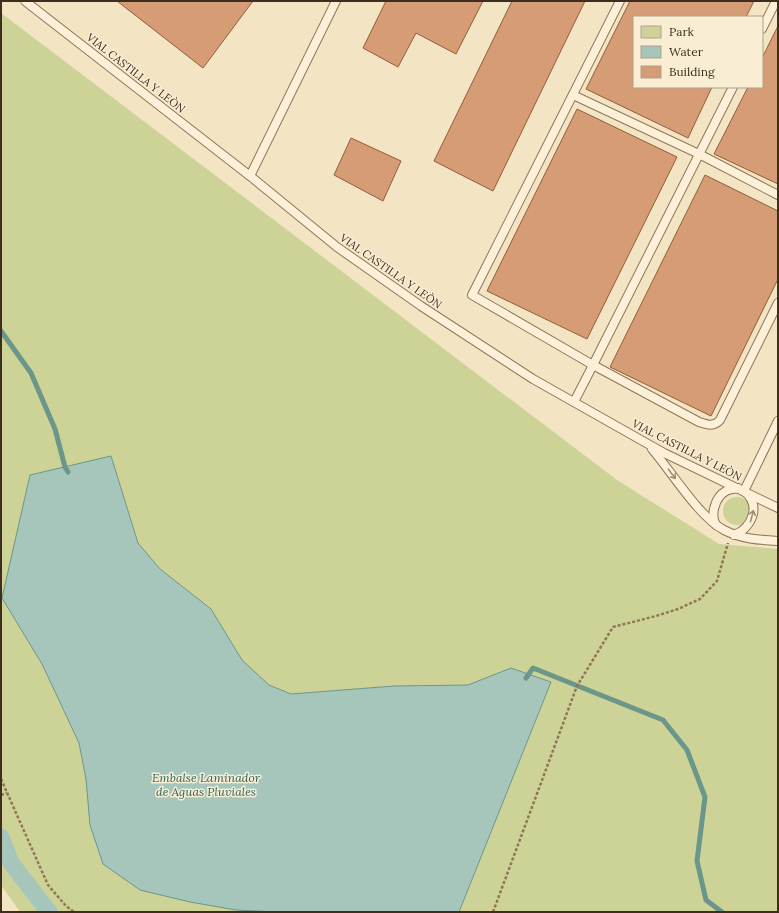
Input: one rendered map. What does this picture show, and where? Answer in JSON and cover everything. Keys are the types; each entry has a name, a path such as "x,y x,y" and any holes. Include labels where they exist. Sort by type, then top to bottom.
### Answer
{"lane":[{"name":"VIAL CASTILLA Y LEÒN","path":"25,1 250,176 337,246 421,306 532,379 664,454 778,508"},
{"path":"250,176 336,1"},
{"path":"620,1 472,295 593,365 699,422 708,425 716,424 720,420 778,303"},
{"path":"763,27 776,1"},
{"path":"574,402 732,88"},
{"path":"573,95 699,154 778,194"},
{"path":"741,490 778,421"},
{"path":"647,444 666,465 700,509 717,526 732,535 778,541"},
{"path":"717,526 713,516 713,511 719,498 726,490 741,490 749,495 752,501 754,514 745,528 732,535"}],"path":[{"path":"493,912 576,690 613,627 656,616 700,599 717,581 732,535"},
{"path":"1,779 48,885 66,906 74,912"},
{"path":"1,795 7,793"}],"green space":[{"path":"1,13 617,480 719,544 778,549 778,912 459,912 551,682 511,668 468,685 394,686 291,694 269,685 242,660 211,609 160,569 138,543 111,456 2,598 42,664 79,743 86,779 190,902 236,910 279,912 20,912 1,885"},
{"path":"737,497 747,501 751,511 747,521 737,525 727,521 723,511 727,501"}],"water":[{"name":"Embalse Laminador de Aguas Pluviales","path":"111,456 138,543 160,569 211,609 242,660 269,685 291,694 394,686 468,685 511,668 551,682 459,912 279,912 236,910 190,902 140,890 103,864 90,825 86,779 79,743 42,664 2,598 30,475"}],"building":[{"path":"117,1 253,1 203,68"},
{"path":"386,1 483,1 456,54 416,33 398,67 363,48"},
{"path":"512,1 585,1 493,191 434,161"},
{"path":"630,1 754,1 746,16 633,16 633,88 712,88 688,138 586,89"},
{"path":"778,26 778,184 714,154 747,88 763,88 763,56"},
{"path":"577,109 677,157 587,339 487,291"},
{"path":"351,138 401,161 383,201 334,175"},
{"path":"705,175 778,211 778,279 711,416 610,367"}],"waterway":[{"path":"1,331 31,373 55,429 65,467 68,472"},
{"path":"526,678 533,668 663,720 687,750 705,797 697,861 706,900 722,912"},
{"path":"1,837 11,863 49,912"}]}
